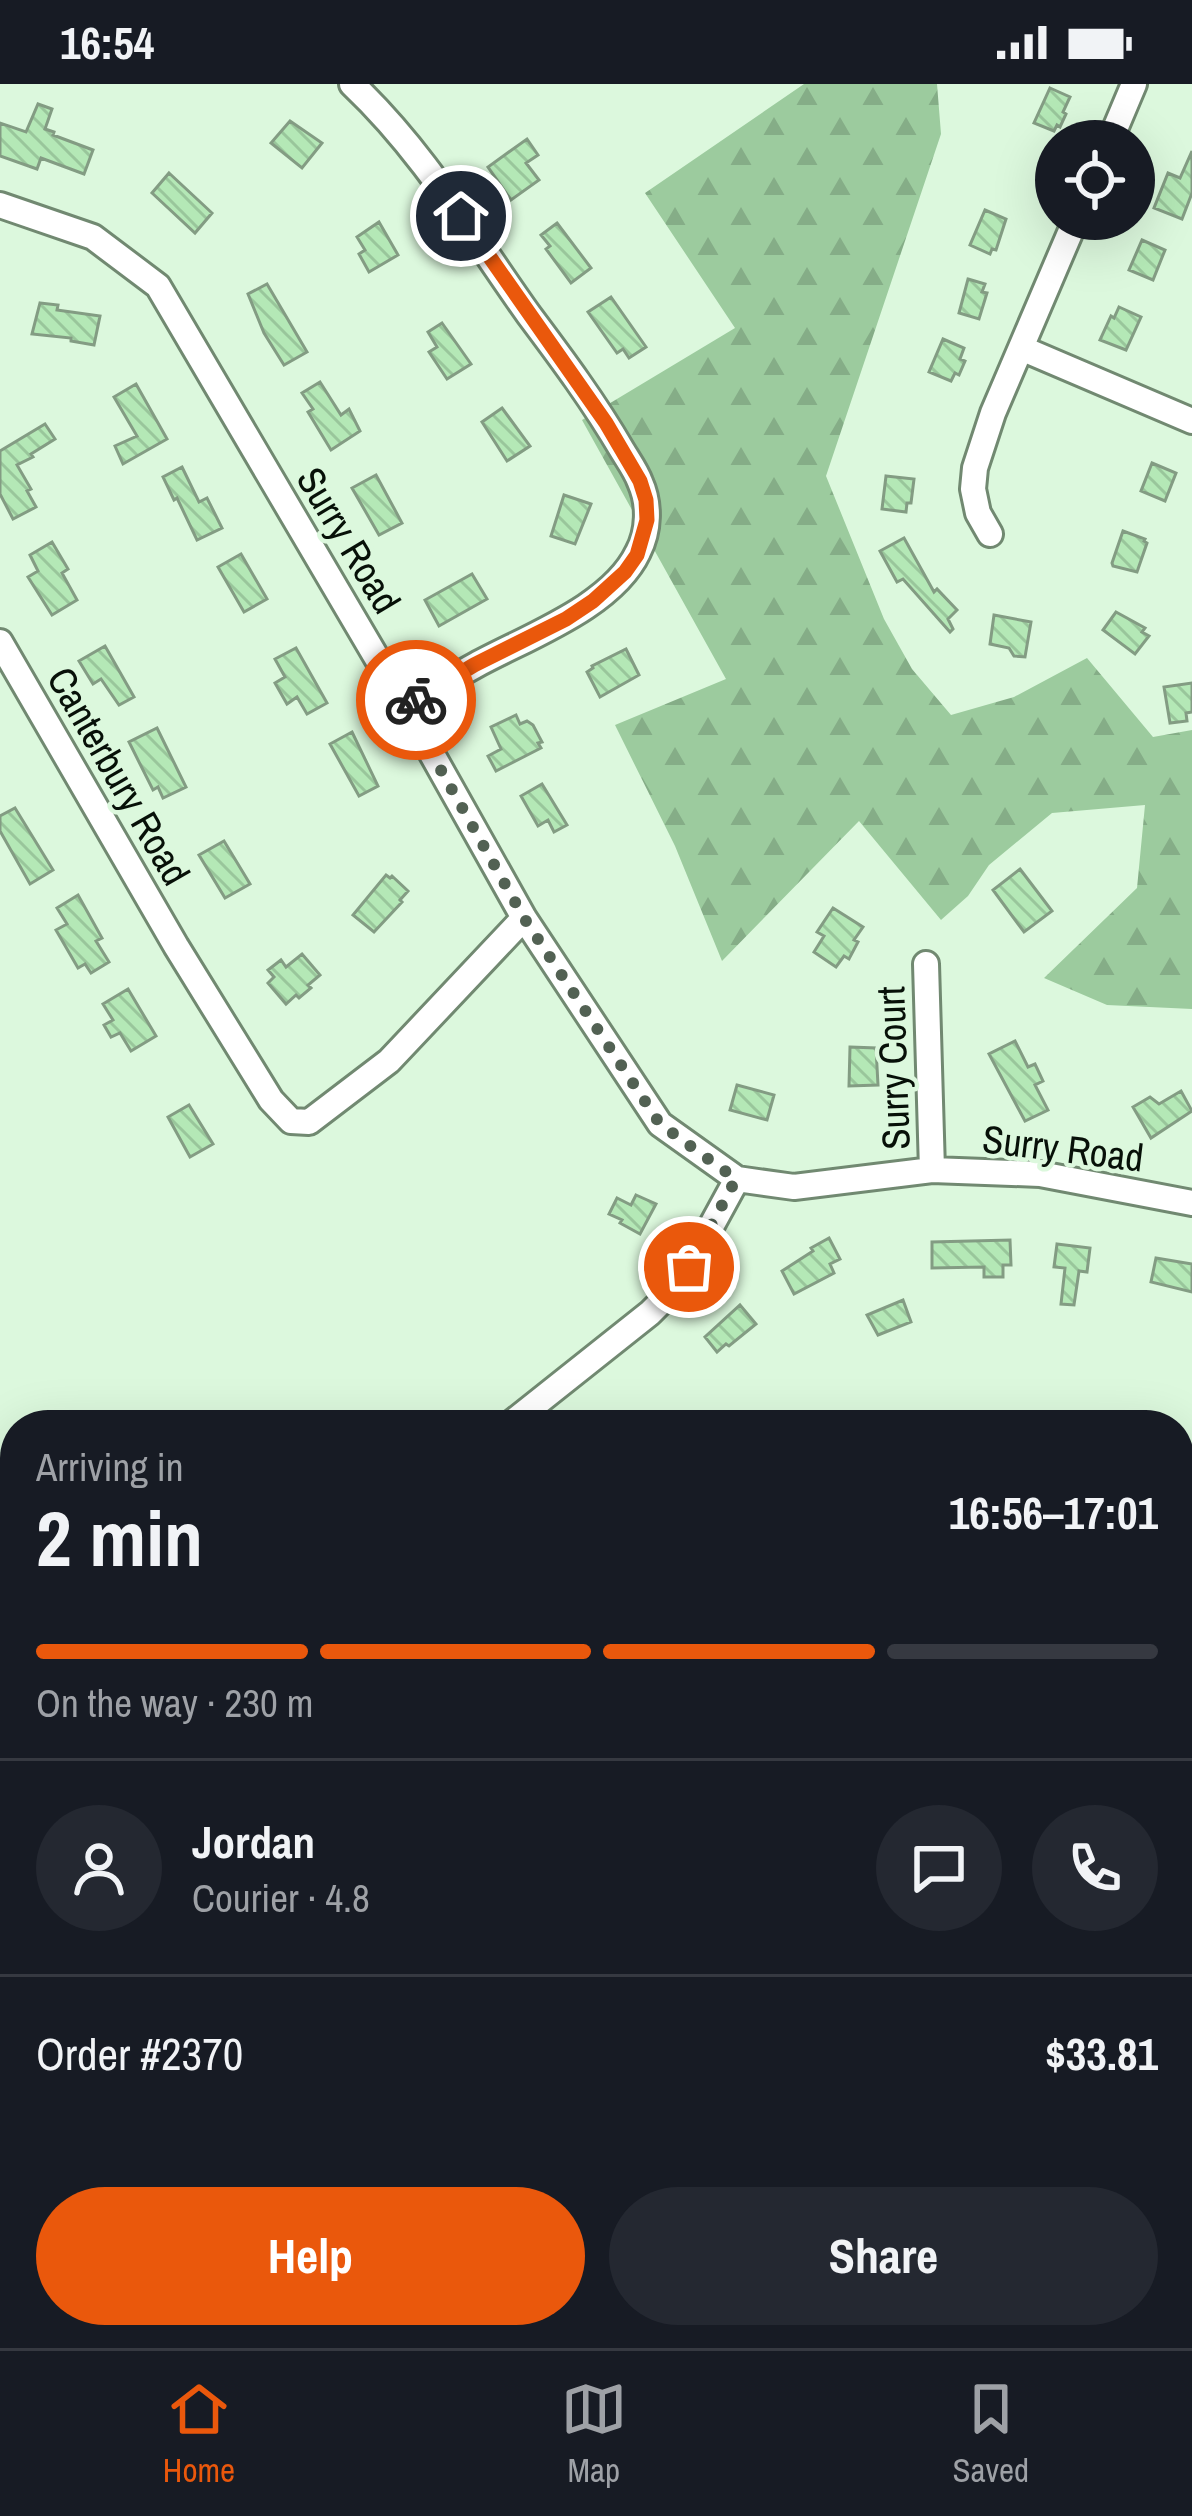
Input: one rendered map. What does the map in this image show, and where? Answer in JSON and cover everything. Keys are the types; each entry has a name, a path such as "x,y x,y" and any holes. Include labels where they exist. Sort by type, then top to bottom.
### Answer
{"street":[{"path":"352,84 416,152 568,367 629,461 646,500 644,536 637,555 593,601 405,706"},
{"path":"1119,120 1134,84"},
{"name":"Surry Road","path":"0,206 93,237 158,286 524,918 660,1124 736,1179 794,1187 932,1170 1040,1174 1192,1203"},
{"path":"990,534 978,513 974,468 1067,240"},
{"path":"1021,348 1192,421"},
{"name":"Canterbury Road","path":"0,642 176,946 272,1100 291,1120 309,1123 389,1061 524,918"},
{"name":"Surry Court","path":"926,964 932,1170"},
{"path":"528,1410 671,1292 736,1179"}],"green space":[{"path":"804,84 937,84 941,134 826,476 884,619 912,669 951,715 1014,697 1087,658 1153,737 1192,730 1192,1009 1107,1005 1044,978 1137,888 1145,805 1052,813 989,865 968,896 941,920 859,821 722,961 675,846 615,725 726,679 582,420 735,328 645,193"}],"building":[{"path":"1050,88 1070,97 1063,120 1035,120"},
{"path":"38,104 52,109 45,129 93,150 84,174 41,158 37,169 0,156 0,123 26,132"},
{"path":"290,121 322,143 302,168 271,143"},
{"path":"527,139 538,155 526,163 539,180 511,200 488,167"},
{"path":"1192,151 1192,193 1182,219 1155,208 1168,173 1180,178"},
{"path":"169,173 212,213 195,233 152,193"},
{"path":"985,210 1006,219 996,250 990,254 970,245"},
{"path":"379,222 398,255 369,272 359,254 365,250 357,237"},
{"path":"557,223 591,268 571,283 541,235"},
{"path":"1142,240 1165,250 1153,280 1129,270"},
{"path":"968,279 985,284 979,319 959,313"},
{"path":"267,284 307,352 284,365 248,294"},
{"path":"611,297 646,347 629,358 623,349 617,353 588,312"},
{"path":"40,303 100,316 94,345 32,334"},
{"path":"1119,307 1141,317 1126,350 1100,340"},
{"path":"442,323 471,364 447,379 429,352 437,347 428,332"},
{"path":"943,339 964,348 960,359 965,361 951,381 929,372"},
{"path":"320,382 341,415 349,409 360,431 331,450 302,393"},
{"path":"136,384 167,439 123,464 115,446 137,436 114,397"},
{"path":"502,408 530,446 507,461 482,422"},
{"path":"45,424 55,439 17,465 36,507 13,519 0,494 0,451"},
{"path":"1152,463 1176,473 1165,501 1141,491"},
{"path":"182,467 199,502 207,498 222,528 197,540 163,477"},
{"path":"376,475 402,523 379,535 352,488"},
{"path":"886,476 914,479 906,512 882,509"},
{"path":"564,495 591,504 575,544 551,536"},
{"path":"1123,531 1147,543 1137,572 1113,566"},
{"path":"904,538 934,592 937,589 957,610 948,619 950,632 903,579 897,582 880,551"},
{"path":"52,542 68,569 62,573 77,600 52,615 28,577 38,571 30,555"},
{"path":"241,554 267,599 244,612 218,567"},
{"path":"472,574 487,599 439,626 425,600"},
{"path":"1116,612 1145,628 1142,632 1149,636 1135,654 1103,630"},
{"path":"994,615 1031,622 1025,657 990,644"},
{"path":"105,646 134,697 119,705 101,679 93,684 79,661"},
{"path":"296,648 327,703 307,714 297,697 287,704 275,683 285,677 275,659"},
{"path":"626,649 639,675 600,697 587,672"},
{"path":"1192,683 1192,712 1186,713 1187,721 1170,723 1164,687"},
{"path":"516,715 520,724 533,725 541,748 496,771 488,756 501,749 491,727"},
{"path":"157,728 186,787 163,798 158,787 153,790 129,742"},
{"path":"352,732 378,786 359,796 330,744"},
{"path":"542,784 567,825 554,832 548,820 538,826 521,796"},
{"path":"15,808 53,870 30,884 0,831 0,816"},
{"path":"224,841 250,884 225,898 199,855"},
{"path":"1020,869 1052,911 1024,932 993,890"},
{"path":"386,875 408,891 374,932 353,915"},
{"path":"78,895 102,938 96,941 109,962 91,973 85,964 78,968 56,930 67,924 57,908"},
{"path":"833,908 863,927 849,959 844,956 836,967 814,952 824,936 817,932"},
{"path":"302,954 320,975 308,985 311,988 286,1004 268,983 274,977 268,970 281,960 286,967"},
{"path":"128,989 156,1036 131,1051 120,1033 111,1037 104,1025 113,1020 103,1004"},
{"path":"1015,1041 1028,1067 1035,1064 1043,1081 1035,1085 1048,1110 1025,1121 989,1054"},
{"path":"850,1047 876,1048 878,1085 849,1086"},
{"path":"737,1085 774,1095 767,1120 730,1110"},
{"path":"1181,1091 1192,1111 1151,1138 1133,1107 1150,1097 1159,1104"},
{"path":"189,1105 213,1144 190,1157 168,1117"},
{"path":"636,1195 656,1204 640,1234 609,1214 617,1198 631,1205"},
{"path":"829,1238 840,1259 830,1264 834,1273 794,1294 782,1271"},
{"path":"1010,1240 1011,1265 1003,1265 1003,1277 984,1277 984,1267 932,1268 932,1242"},
{"path":"1057,1244 1090,1248 1087,1272 1079,1271 1074,1305 1061,1304 1065,1268 1054,1267"},
{"path":"1156,1258 1192,1264 1192,1292 1151,1282"},
{"path":"903,1300 911,1322 878,1335 867,1315"},
{"path":"740,1305 756,1324 717,1352 705,1337"}],"way so far":[{"path":"416,700 405,706 524,918 660,1124 736,1179 689,1267"}],"route":[{"path":"416,700 593,601 637,555 647,520 640,481 606,423 461,216"}]}
